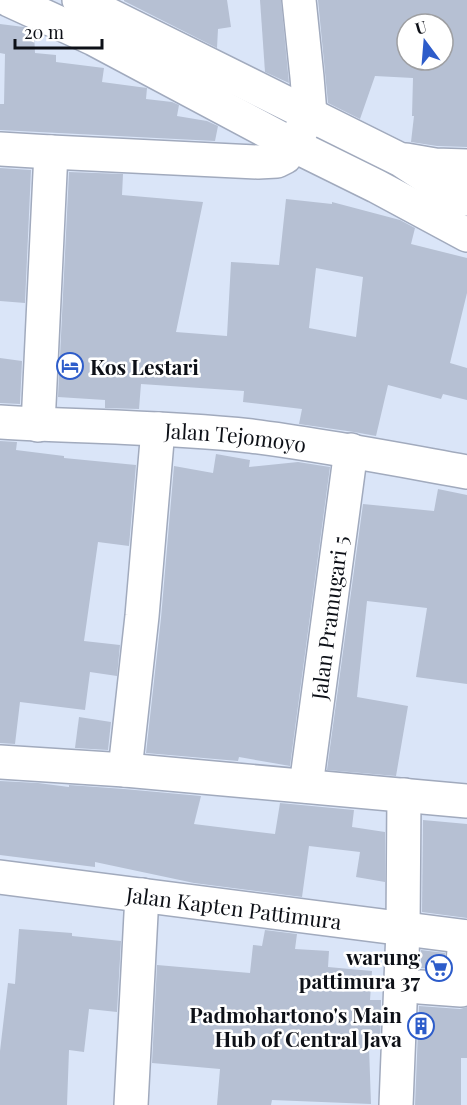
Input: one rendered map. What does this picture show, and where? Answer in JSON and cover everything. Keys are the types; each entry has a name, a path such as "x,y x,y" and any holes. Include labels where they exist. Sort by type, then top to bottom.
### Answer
{"street":[{"path":"9,0 301,129 401,159 435,165 467,166"},
{"path":"79,0 301,129 376,186 467,236"},
{"path":"0,148 277,161 285,157 301,129 308,77 299,0"},
{"path":"38,424 51,152"},
{"path":"401,159 439,185 467,199"},
{"name":"Jalan Tejomoyo","path":"0,422 159,429 249,436 351,450 467,472"},
{"path":"125,770 159,429"},
{"name":"Jalan Pramugari 5","path":"306,786 351,450"},
{"path":"0,762 125,770 467,801"},
{"path":"396,1105 403,930 404,795"},
{"name":"Jalan Kapten Pattimura","path":"0,877 466,937"},
{"path":"131,1105 142,895"},
{"path":"420,987 461,990 466,937"}],"building":[{"path":"124,0 227,0 231,27 218,29 217,48"},
{"path":"260,0 281,0 289,83 265,72"},
{"path":"318,0 467,0 467,147 411,142 414,116 412,116 413,78 375,76 360,119 328,103"},
{"path":"0,24 24,27 34,32 35,53 56,55 56,62 104,68 102,82 147,88 146,99 179,105 177,116 207,121 218,126 215,141 0,130 0,104 4,104 5,54 0,53"},
{"path":"0,168 31,170 25,303 0,301"},
{"path":"69,172 123,174 122,195 203,202 176,332 227,336 231,262 279,265 286,199 332,204 332,202 400,220 415,228 411,244 467,258 467,293 450,363 467,368 467,400 443,394 441,399 388,385 376,436 299,424 302,409 243,402 244,391 141,384 139,409 105,408 105,400 58,397","holes":["316,268 363,277 356,337 309,328"]},
{"path":"0,358 22,361 20,404 0,403"},
{"path":"0,441 17,442 16,450 64,456 64,458 136,465 129,546 98,542 84,641 120,645 117,676 90,672 85,710 20,702 15,744 0,743"},
{"path":"216,454 250,460 249,467 298,462 330,467 290,766 239,757 238,761 146,753 161,618 174,466 213,473"},
{"path":"438,489 467,495 467,684 416,677 427,608 367,601 357,697 408,706 396,776 327,770 363,504 434,511"},
{"path":"79,717 111,722 108,750 75,748"},
{"path":"0,781 201,796 194,824 275,834 280,803 354,810 352,827 385,832 385,882 356,877 360,852 309,846 302,897 194,883 95,862 95,867 0,855"},
{"path":"423,820 467,824 467,918 422,912"},
{"path":"19,929 72,933 72,936 121,941 117,1012 89,1009 84,1052 69,1050 67,1105 0,1105 0,1051 8,983 15,984"},
{"path":"265,930 297,934 295,949 329,951 328,967 372,971 370,1000 381,1000 380,1048 369,1047 371,1104 272,1100 271,1105 217,1105 220,1069 152,1063 157,965 250,973 253,945 262,946"},
{"path":"421,950 445,953 444,970 421,968"},
{"path":"419,1006 460,1009 467,1007 467,1058 461,1058 461,1105 415,1105"}],"place":[{"name":"Kos Lestari","path":"70,366"},
{"name":"warung pattimura 37","path":"439,968"},
{"name":"Padmohartono's Main Hub of Central Java","path":"421,1026"}]}
